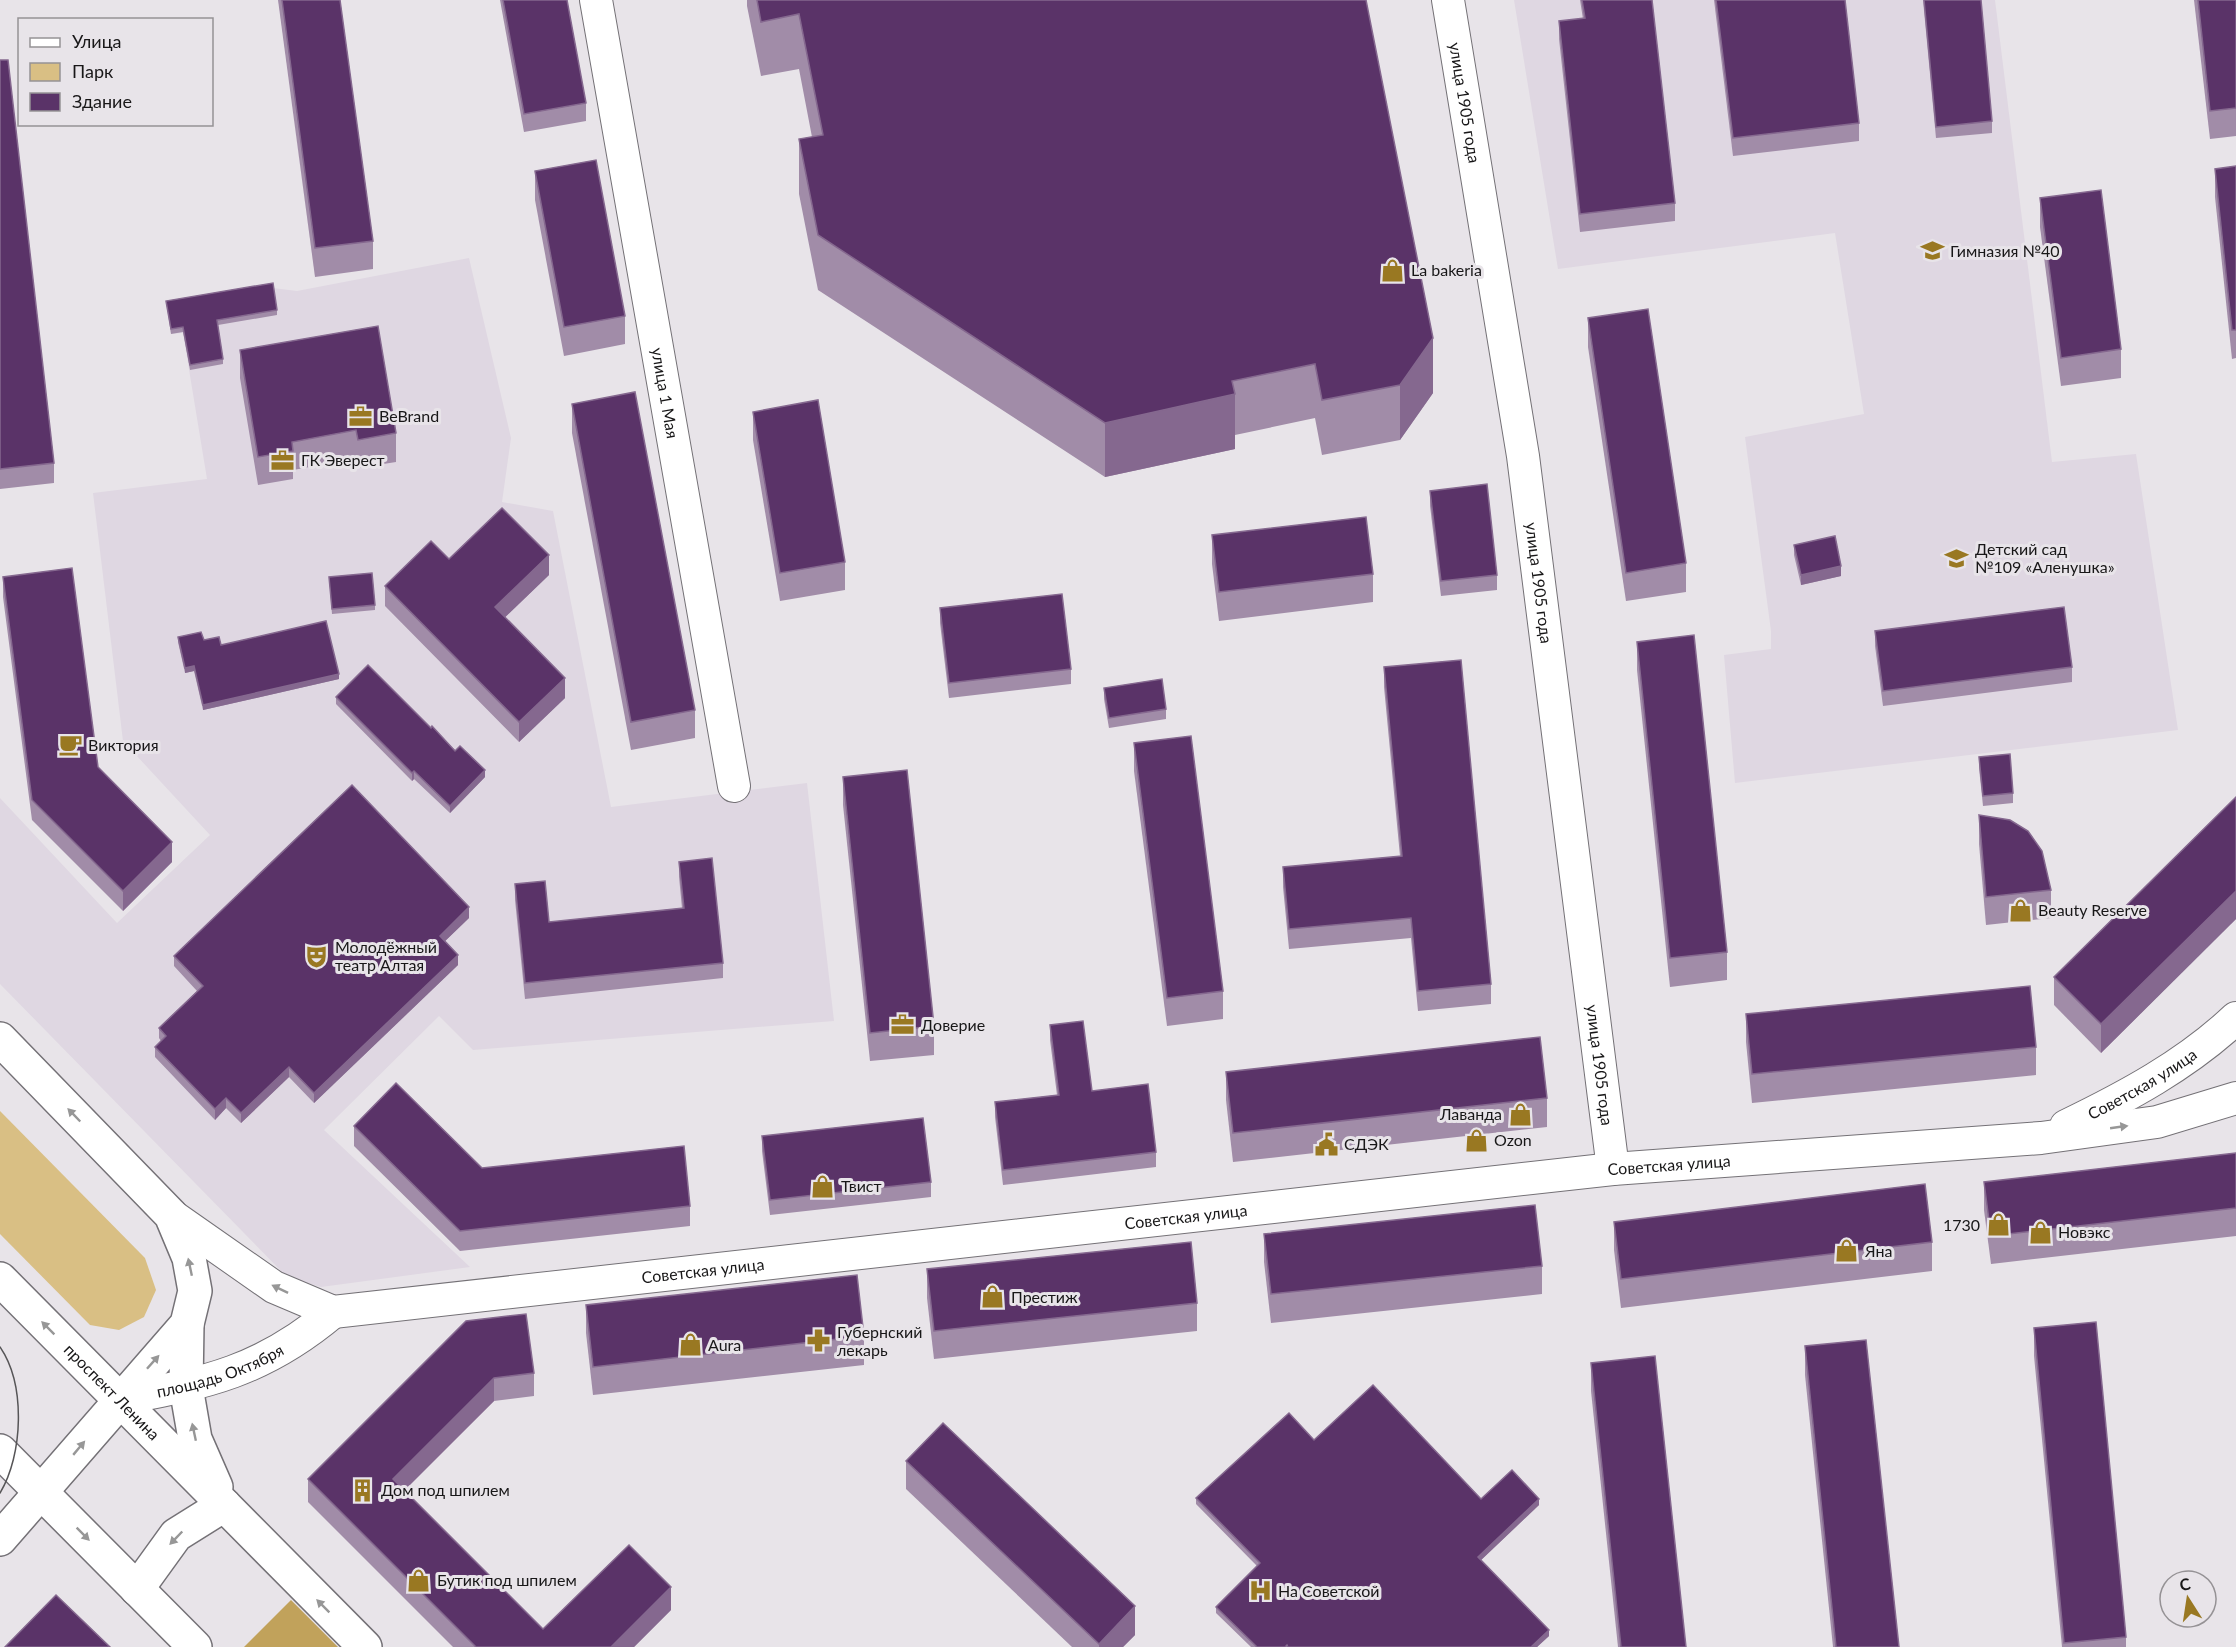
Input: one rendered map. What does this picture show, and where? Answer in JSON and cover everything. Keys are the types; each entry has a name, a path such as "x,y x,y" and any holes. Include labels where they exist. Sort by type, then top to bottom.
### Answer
{"main road":[{"name":"площадь Октября","path":"0,1039 171,1215 189,1258 195,1291 187,1324 119,1399"},
{"name":"проспект Ленина","path":"0,1279 365,1647"},
{"name":"проспект Ленина","path":"187,1324 186,1387 195,1439 224,1505"},
{"path":"0,1539 42,1493 119,1399"},
{"path":"0,1450 195,1647"},
{"path":"137,1589 176,1535 224,1505"}],"street":[{"name":"улица 1 Мая","path":"596,0 734,786"},
{"name":"улица 1905 года","path":"1448,0 1523,456 1613,1169"},
{"name":"Советская улица","path":"2041,1138 2136,1092 2217,1035 2236,1018"},
{"name":"Советская улица","path":"333,1312 1613,1169 2041,1138 2157,1122 2236,1098"},
{"name":"площадь Октября","path":"119,1399 186,1387 249,1367 302,1338 333,1312 274,1287 171,1215"}],"shaded area":[{"path":"1514,0 1995,0 2052,462 2136,454 2178,730 1735,783 1724,655 1771,649 1771,631 1745,437 1864,414 1835,233 1558,269"},
{"path":"469,258 511,438 502,502 553,511 611,807 807,783 834,1021 473,1050 439,1016 324,1130 470,1267 321,1287 287,1277 0,984 0,798 117,923 210,835 123,741 93,493 207,479 183,333 171,334 166,306 273,288 297,291"},
{"path":"291,1600 338,1647 244,1647"}],"green space":[{"path":"0,1111 145,1258 156,1290 144,1317 119,1330 90,1325 0,1234"}],"building":[{"path":"282,0 340,0 373,241 315,248"},
{"path":"503,0 567,0 586,103 524,114"},
{"path":"757,0 1366,0 1433,338 1400,385 1322,400 1315,364 1232,381 1235,394 1105,423 818,235 799,139 823,135 799,14 761,22"},
{"path":"1582,0 1652,0 1675,203 1580,214 1559,21 1585,18"},
{"path":"1716,0 1845,0 1859,123 1733,138"},
{"path":"1924,0 1981,0 1992,121 1936,127"},
{"path":"2198,0 2236,0 2236,108 2210,111"},
{"path":"0,60 8,60 54,463 0,469"},
{"path":"596,160 625,316 564,327 535,171"},
{"path":"2236,166 2236,330 2232,330 2215,169"},
{"path":"2101,190 2121,349 2061,358 2040,198"},
{"path":"273,283 277,310 217,320 223,359 190,365 183,327 171,329 166,301"},
{"path":"1648,309 1686,563 1626,573 1588,318"},
{"path":"378,326 396,433 358,440 356,430 292,442 293,451 258,457 240,350"},
{"path":"635,392 695,710 631,722 572,404"},
{"path":"818,400 845,562 780,573 753,412"},
{"path":"1487,484 1497,575 1441,581 1430,491"},
{"path":"502,508 549,555 495,607 565,678 519,722 385,586 431,541 449,559"},
{"path":"1366,517 1373,574 1219,592 1212,535"},
{"path":"1835,536 1841,566 1801,575 1794,545"},
{"path":"72,568 98,767 172,842 123,891 32,800 3,577"},
{"path":"372,573 375,605 332,609 329,577"},
{"path":"1062,594 1071,669 949,683 940,608"},
{"path":"2064,607 2072,667 1883,691 1875,631"},
{"path":"326,621 339,674 203,705 194,666 185,668 178,637 201,632 204,640 219,637 221,645"},
{"path":"1694,635 1727,952 1670,958 1637,642"},
{"path":"1461,660 1491,984 1418,991 1411,918 1289,929 1283,867 1402,856 1384,667"},
{"path":"368,665 455,751 460,746 485,770 450,806 414,771 412,773 336,697"},
{"path":"1162,679 1166,709 1109,718 1104,688"},
{"path":"1191,736 1223,991 1167,998 1134,743"},
{"path":"2010,754 2013,793 1983,796 1979,757"},
{"path":"907,770 934,1026 870,1033 843,777"},
{"name":"Молодёжный театр Алтая","path":"352,785 469,907 440,936 458,955 314,1093 289,1067 241,1113 226,1098 215,1109 155,1047 166,1036 159,1028 203,986 174,956"},
{"path":"2236,797 2236,891 2101,1024 2054,977"},
{"path":"1979,815 2010,820 2028,831 2042,851 2051,890 1986,897"},
{"path":"712,858 723,963 525,983 515,884 545,881 549,922 684,908 679,862"},
{"path":"2030,986 2036,1047 1752,1074 1746,1014"},
{"path":"1083,1021 1092,1091 1148,1084 1156,1152 1003,1170 995,1102 1059,1095 1050,1025"},
{"path":"1540,1037 1547,1098 1233,1133 1226,1072"},
{"path":"396,1083 482,1168 684,1146 690,1206 460,1231 354,1126"},
{"path":"923,1118 931,1182 770,1200 762,1136"},
{"path":"2236,1153 2236,1208 1991,1236 1984,1182"},
{"path":"1925,1184 1932,1242 1621,1279 1614,1222"},
{"path":"1535,1205 1542,1266 1271,1294 1264,1234"},
{"path":"1191,1242 1197,1303 934,1331 927,1269"},
{"path":"857,1275 864,1336 593,1367 586,1305"},
{"path":"526,1314 534,1373 494,1378 393,1479 543,1629 629,1545 671,1587 611,1647 476,1647 308,1479 466,1321"},
{"path":"2096,1322 2126,1637 2064,1643 2034,1328"},
{"path":"1866,1340 1899,1647 1836,1647 1805,1346"},
{"path":"1655,1356 1686,1647 1621,1647 1591,1363"},
{"path":"1373,1385 1481,1499 1512,1470 1539,1499 1478,1557 1549,1630 1531,1647 1288,1647 1287,1645 1285,1647 1257,1647 1216,1607 1260,1563 1196,1498 1289,1413 1314,1440"},
{"path":"943,1423 1135,1606 1099,1644 906,1461"},
{"path":"56,1595 110,1647 5,1647"}],"tram line":[{"path":"0,1347 14,1380 18,1420 13,1460 0,1493"}],"place":[{"name":"Гимназия №40","path":"1932,251"},
{"name":"La bakeria","path":"1393,270"},
{"name":"BeBrand","path":"361,416"},
{"name":"ГК Эверест","path":"283,460"},
{"name":"Детский сад №109 «Аленушка»","path":"1957,558"},
{"name":"Виктория","path":"70,745"},
{"name":"Beauty Reserve","path":"2020,910"},
{"name":"Молодёжный театр Алтая","path":"317,956"},
{"name":"Доверие","path":"903,1025"},
{"name":"Лаванда","path":"1520,1114"},
{"name":"Ozon","path":"1476,1140"},
{"name":"СДЭК","path":"1326,1144"},
{"name":"Твист","path":"823,1186"},
{"name":"1730","path":"1998,1225"},
{"name":"Новэкс","path":"2040,1232"},
{"name":"Яна","path":"1847,1251"},
{"name":"Престиж","path":"993,1297"},
{"name":"Губернский лекарь","path":"819,1341"},
{"name":"Aura","path":"690,1345"},
{"name":"Дом под шпилем","path":"363,1490"},
{"name":"Бутик под шпилем","path":"419,1580"},
{"name":"На Советской","path":"1260,1591"}]}
